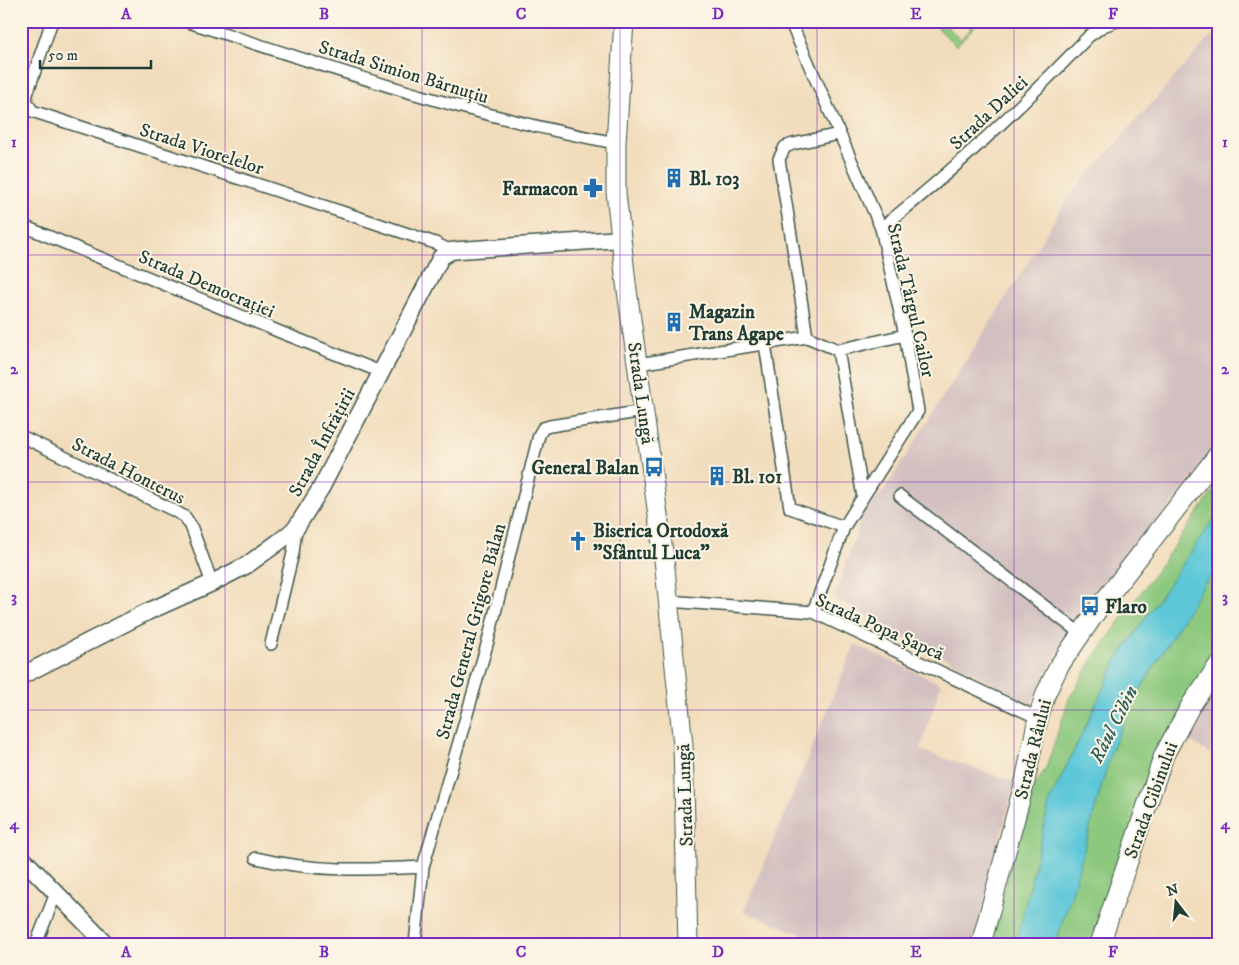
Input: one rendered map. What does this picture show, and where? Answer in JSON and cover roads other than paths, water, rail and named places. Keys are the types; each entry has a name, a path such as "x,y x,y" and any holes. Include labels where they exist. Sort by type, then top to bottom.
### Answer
{"main road":[{"name":"Strada Lungă","path":"624,21 616,143 616,192 668,601 682,745 688,944"},
{"name":"Strada Râului","path":"981,944 1025,781 1038,718 1046,693 1059,666 1098,609 1218,455"},
{"name":"Strada Cibinului","path":"1100,944 1164,755 1191,705 1218,666"}],"street":[{"name":"Strada Viorelelor","path":"52,21 26,94 26,100 32,111 435,243 452,252"},
{"name":"Strada Simion Bărnuțiu","path":"186,21 278,52 454,105 530,125 616,143"},
{"name":"Strada Târgul Cailor","path":"790,21 881,228 905,336 918,411 844,527 813,612"},
{"name":"Strada Daliei","path":"881,228 965,158 1005,121 1089,36 1103,26 1117,21"},
{"path":"807,338 779,159 785,148 793,144 839,134"},
{"name":"Strada Democrației","path":"21,225 381,372"},
{"path":"452,252 621,239"},
{"name":"Strada Înfrățirii","path":"21,676 147,612 247,565 296,528 321,488 437,264 442,257 452,252"},
{"path":"638,364 807,338 838,350 905,336"},
{"path":"765,344 790,508 844,527"},
{"path":"838,350 863,497"},
{"name":"Strada General Grigore Bălan","path":"415,944 423,866 488,641 539,435 543,428 550,426 644,411"},
{"name":"Strada Honterus","path":"21,436 101,474 185,518 191,526 212,583"},
{"path":"900,496 1081,634"},
{"path":"271,644 293,554 296,528"},
{"name":"Strada Popa Șapcă","path":"668,601 813,612 1038,718"},
{"path":"21,857 106,944"},
{"path":"256,858 284,864 326,869 369,870 423,866"},
{"path":"36,944 56,893"}],"water":[{"name":"Râul Cibin","path":"1218,513 1218,568 1204,584 1132,703 1111,752 1073,890 1055,944 1016,944 1050,801 1118,658"}],"place":[{"name":"Bl. 103","path":"674,178"},
{"name":"Farmacon","path":"593,188"},
{"name":"Magazin Trans Agape","path":"674,322"},
{"name":"General Balan","path":"654,467"},
{"name":"Bl. 101","path":"717,476"},
{"name":"Biserica Ortodoxă \"Sfântul Luca\"","path":"578,541"},
{"name":"Flaro","path":"1090,606"}]}
